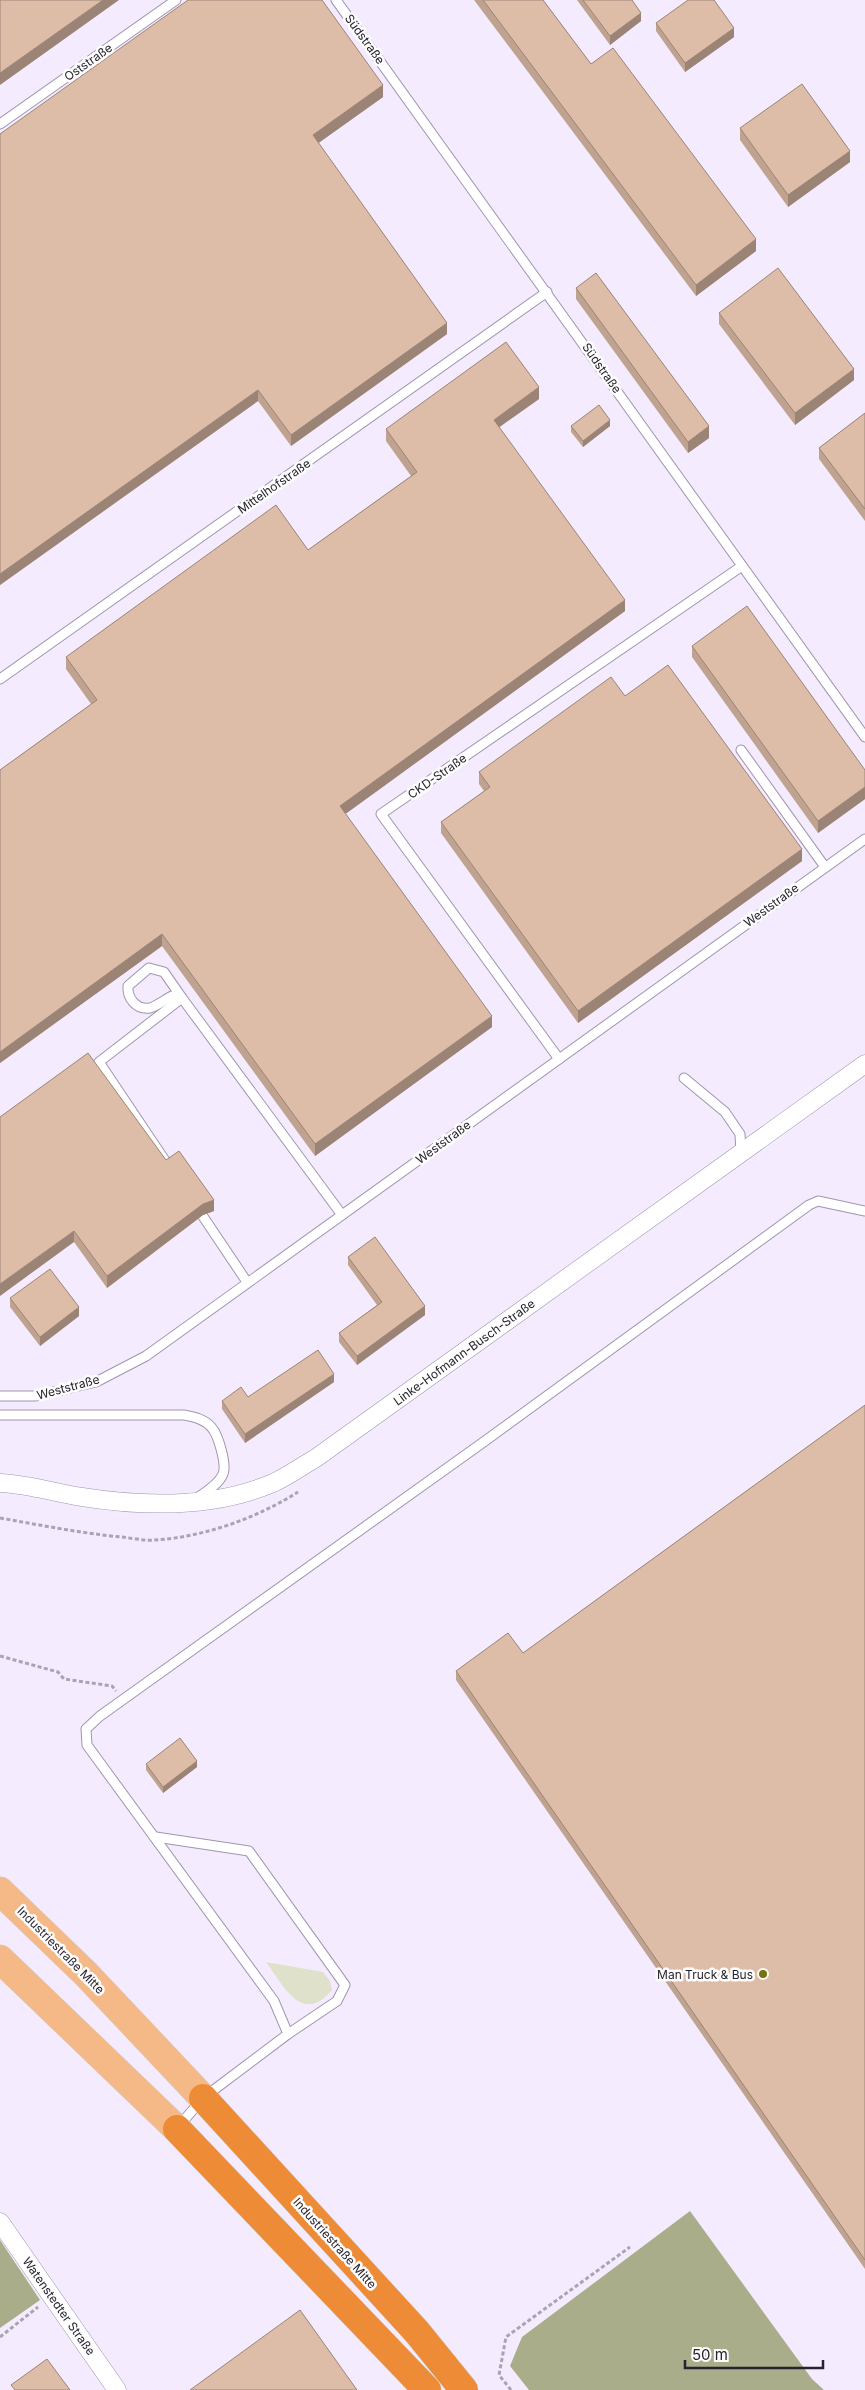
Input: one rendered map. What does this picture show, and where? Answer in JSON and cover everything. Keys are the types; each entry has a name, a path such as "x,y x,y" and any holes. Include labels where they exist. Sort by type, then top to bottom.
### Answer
{"highway":[{"name":"Industriestraße Mitte","path":"203,2098 417,2332 464,2390"},
{"path":"177,2128 427,2390"}],"main road":[{"name":"Industriestraße Mitte","path":"0,1891 86,1974 203,2098"},
{"path":"0,1959 177,2128"}],"street":[{"name":"Linke-Hofmann-Busch-Straße","path":"5,1482 84,1497 153,1504 191,1502 240,1494 274,1482 316,1458 865,1064"},
{"name":"Watenstedter Straße","path":"0,2222 117,2390"}],"lane":[{"name":"Oststraße","path":"0,124 176,0"},
{"name":"Südstraße","path":"336,0 865,737"},
{"name":"Mittelhofstraße","path":"0,680 547,292"},
{"name":"CKD-Straße","path":"560,1059 381,814 742,566"},
{"path":"741,750 825,867"},
{"name":"Weststraße","path":"0,1396 36,1396 96,1382 146,1356 865,839"},
{"path":"182,998 172,996 151,1008 143,1007 132,1002 127,994 128,986 149,968 164,972 342,1215"},
{"path":"173,1172 99,1062 182,998"},
{"path":"684,1078 725,1112 740,1134 741,1154"},
{"path":"193,1201 248,1282"},
{"path":"288,2034 274,2001 87,1745 86,1729 100,1716 486,1441 809,1205 818,1201 865,1211"},
{"path":"0,1415 184,1415 202,1419 213,1428 224,1460 223,1474 210,1489 191,1502"},
{"path":"156,1837 249,1850 345,1985 337,2001 288,2034 203,2098 177,2128"}],"path":[{"path":"0,1656 58,1672 64,1680 112,1686 123,1700"},
{"path":"511,2390 499,2375 506,2337 630,2247"},
{"path":"0,2337 52,2296"}],"green space":[{"path":"266,1962 323,1972 330,1981 332,1990 321,2000 311,2004 302,2003 286,1990"},
{"path":"690,2211 812,2379 824,2390 529,2390 510,2366 522,2337"},
{"path":"0,2240 40,2300 0,2328"}],"building":[{"path":"0,0 103,0 0,73"},
{"path":"188,0 322,0 383,85 313,135 447,323 291,435 258,390 0,574 0,134"},
{"path":"483,0 543,0 591,64 613,48 756,239 696,285"},
{"path":"583,0 632,0 641,13 610,36"},
{"path":"688,0 714,0 734,28 685,63 656,23"},
{"path":"802,84 850,151 788,195 740,128"},
{"path":"778,268 854,369 795,413 719,313"},
{"path":"596,273 709,426 688,442 576,288"},
{"path":"506,342 539,387 494,420 625,600 340,806 492,1016 315,1144 162,934 0,1052 0,770 97,700 66,657 276,505 308,550 417,472 386,429"},
{"path":"599,405 610,420 583,441 571,426"},
{"path":"865,413 865,509 819,448"},
{"path":"747,606 865,770 865,787 818,821 692,646"},
{"path":"668,665 802,849 578,1011 441,822 490,787 479,772 611,677 625,696"},
{"path":"88,1053 166,1160 179,1151 214,1200 203,1204 107,1276 74,1231 0,1284 0,1117"},
{"path":"375,1237 425,1306 357,1356 339,1333 382,1302 348,1257"},
{"path":"50,1269 79,1307 40,1337 10,1298"},
{"path":"318,1350 334,1374 245,1434 222,1401 241,1387 248,1397"},
{"name":"Man Truck & Bus","path":"865,1405 865,2260 456,1671 508,1633 523,1653"},
{"path":"180,1738 197,1761 163,1787 146,1764"},
{"path":"300,2310 357,2390 190,2390"},
{"path":"47,2359 70,2390 15,2390 11,2385"}],"place":[{"name":"Man Truck & Bus","path":"763,1974"}]}
